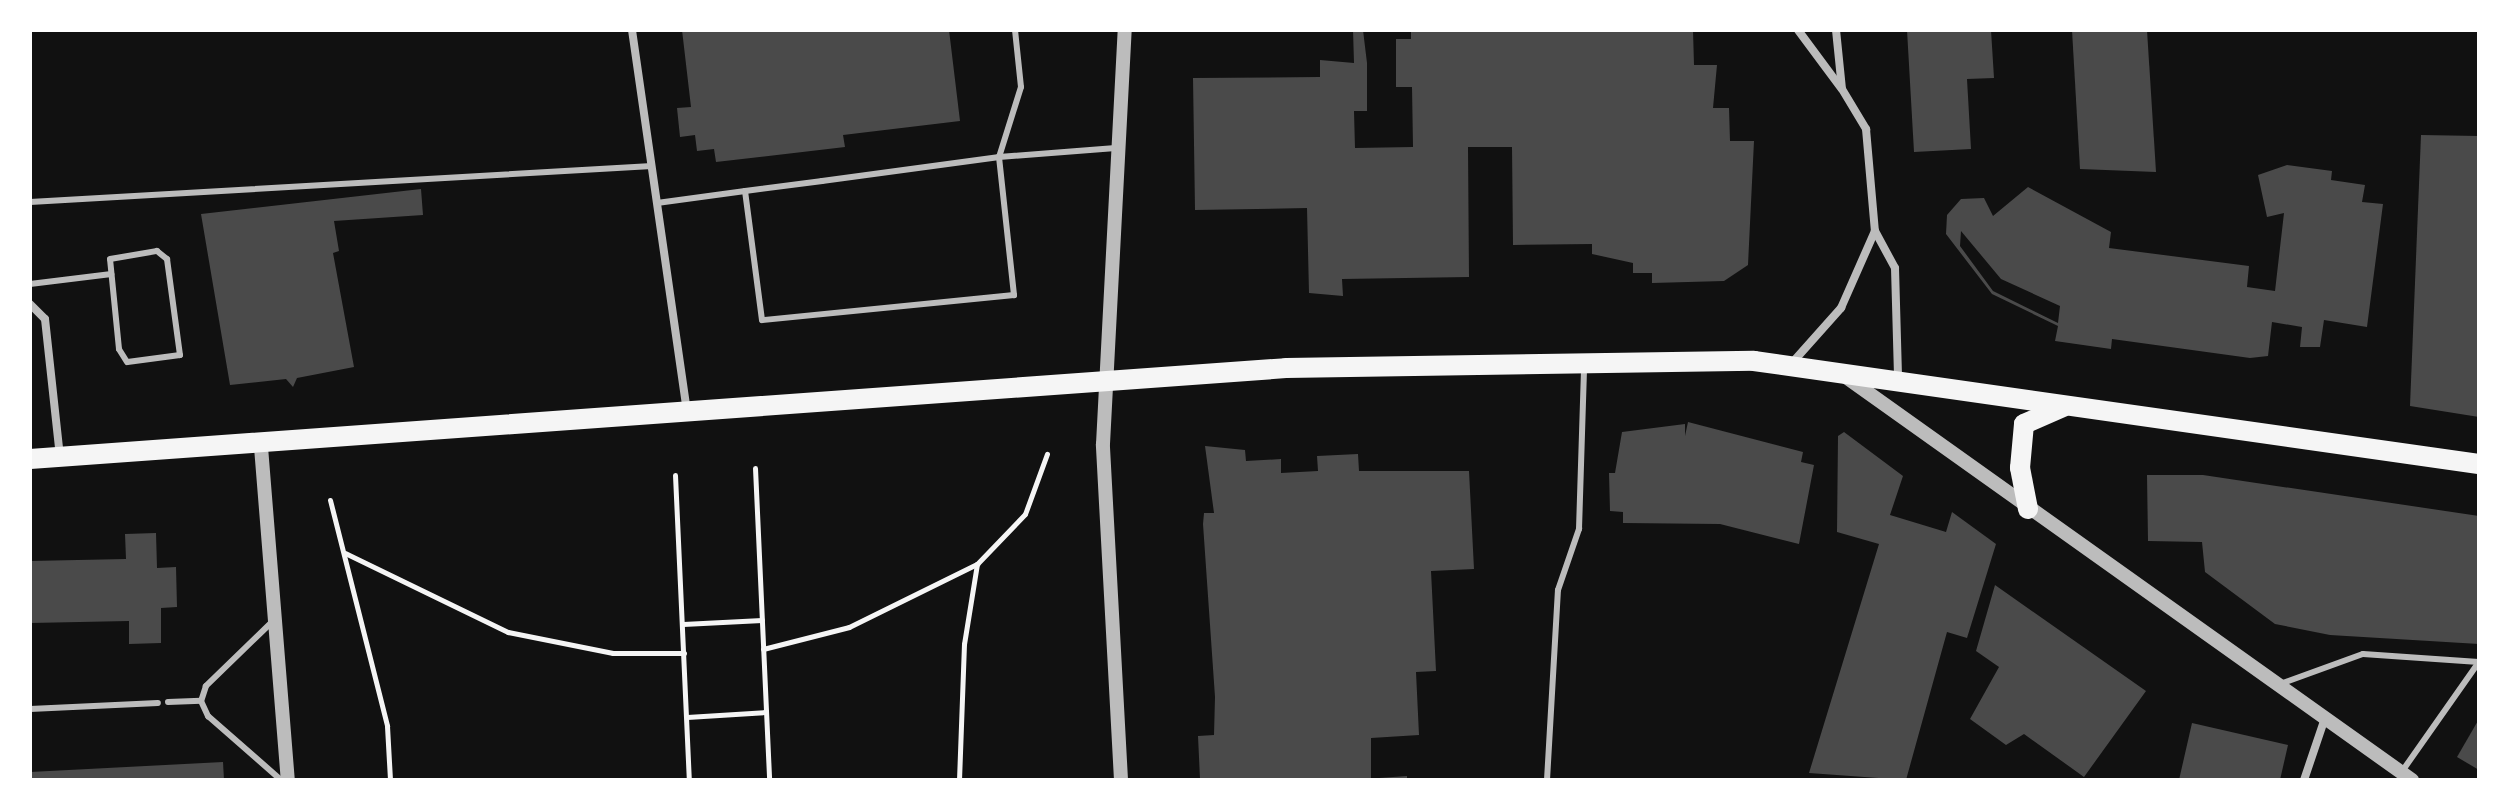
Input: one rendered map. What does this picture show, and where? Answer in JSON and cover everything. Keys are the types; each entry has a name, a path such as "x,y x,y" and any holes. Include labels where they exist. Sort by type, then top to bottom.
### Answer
{"main road":[{"path":"30,459 261,447 1286,368 1792,363 1898,377 2063,407 2479,464"},
{"path":"2028,509 2020,468 2024,424 2063,407"}],"street":[{"path":"632,30 687,416"},
{"path":"1121,780 1104,459 1124,147 1125,30"},
{"path":"1798,30 1842,89 1866,129 1875,231 1895,268 1898,377"},
{"path":"1836,30 1842,89"},
{"path":"1792,363 1841,308 1875,231"},
{"path":"30,304 45,319 60,457"},
{"path":"1832,367 2324,721 2407,776"},
{"path":"261,447 288,780"},
{"path":"2304,780 2324,721"}],"lane":[{"path":"745,191 762,320 1014,295 999,157 1021,87 1015,30"},
{"path":"657,203 999,157 1124,147"},
{"path":"30,202 652,166"},
{"path":"163,253 180,355 137,362 122,357 111,274 110,259 163,253"},
{"path":"30,284 111,274"},
{"path":"1547,780 1558,590 1579,529 1584,364"},
{"path":"277,617 206,686 201,701 208,716 281,780"},
{"path":"2276,686 2363,654 2479,662 2407,776"},
{"path":"168,702 201,701"},
{"path":"30,709 158,703"}],"path":[{"path":"763,649 849,627 977,564 1025,514 1047,454"},
{"path":"755,468 769,780"},
{"path":"675,475 689,780"},
{"path":"330,500 331,525 345,553 387,726 390,780"},
{"path":"345,553 508,632 613,653 684,653"},
{"path":"959,780 964,644 977,564"},
{"path":"683,624 762,620"},
{"path":"687,717 766,712"}],"building":[{"path":"682,30 949,30 960,121 843,135 845,147 716,162 714,149 697,151 695,135 680,137 677,108 691,107"},
{"path":"1353,30 1363,30 1367,63 1367,111 1354,111 1355,148 1413,147 1412,87 1396,87 1396,39 1411,39 1411,32 1693,30 1694,65 1717,65 1713,108 1729,108 1730,141 1754,141 1748,265 1724,281 1652,283 1652,273 1633,273 1633,263 1592,254 1592,244 1513,245 1512,147 1468,147 1469,277 1342,279 1343,296 1309,293 1307,208 1195,210 1193,78 1320,77 1320,60 1354,63"},
{"path":"1907,30 1991,30 1994,78 1967,79 1971,149 1914,152"},
{"path":"2072,30 2147,30 2156,172 2080,169"},
{"path":"2421,135 2479,136 2479,417 2410,406"},
{"path":"2287,165 2332,171 2331,180 2365,185 2362,202 2383,204 2367,327 2324,320 2320,347 2300,347 2302,327 2272,322 2268,356 2250,358 2112,339 2111,349 2055,341 2058,326 1992,294 1946,234 1947,215 1961,199 1984,198 1993,216 2028,187 2111,232 2109,248 2249,266 2247,287 2275,291 2284,213 2267,217 2258,175","holes":["1961,231 2001,279 2060,306 2058,323 1993,291 1960,246"]},
{"path":"421,189 423,215 334,221 339,251 333,253 354,367 297,378 293,387 286,379 230,385 201,214"},
{"path":"1688,422 1803,452 1801,462 1814,465 1799,544 1720,524 1623,523 1623,512 1610,511 1609,473 1615,473 1622,432 1685,424 1685,436"},
{"path":"1844,432 1903,476 1890,515 1946,532 1952,512 1996,544 1967,638 1947,632 1906,780 1809,773 1879,544 1837,532 1838,436"},
{"path":"1205,446 1245,450 1246,461 1281,459 1281,473 1318,471 1317,456 1358,454 1359,471 1469,471 1474,569 1431,571 1436,671 1416,672 1419,735 1371,738 1371,780 1200,779 1198,736 1214,735 1215,697 1203,524 1204,513 1214,513"},
{"path":"2147,475 2203,475 2479,516 2479,644 2330,635 2275,624 2205,572 2202,542 2148,541"},
{"path":"156,533 157,568 176,567 177,607 161,608 161,643 129,644 129,621 30,623 30,561 126,559 125,534"},
{"path":"1995,585 2146,691 2084,777 2024,734 2006,745 1970,719 1999,667 1976,651"},
{"path":"2479,719 2479,770 2457,757"},
{"path":"2192,723 2288,745 2280,780 2179,780"},
{"path":"223,762 224,780 30,780 30,772"},
{"path":"1407,776 1407,780 1379,780 1379,778"}]}
